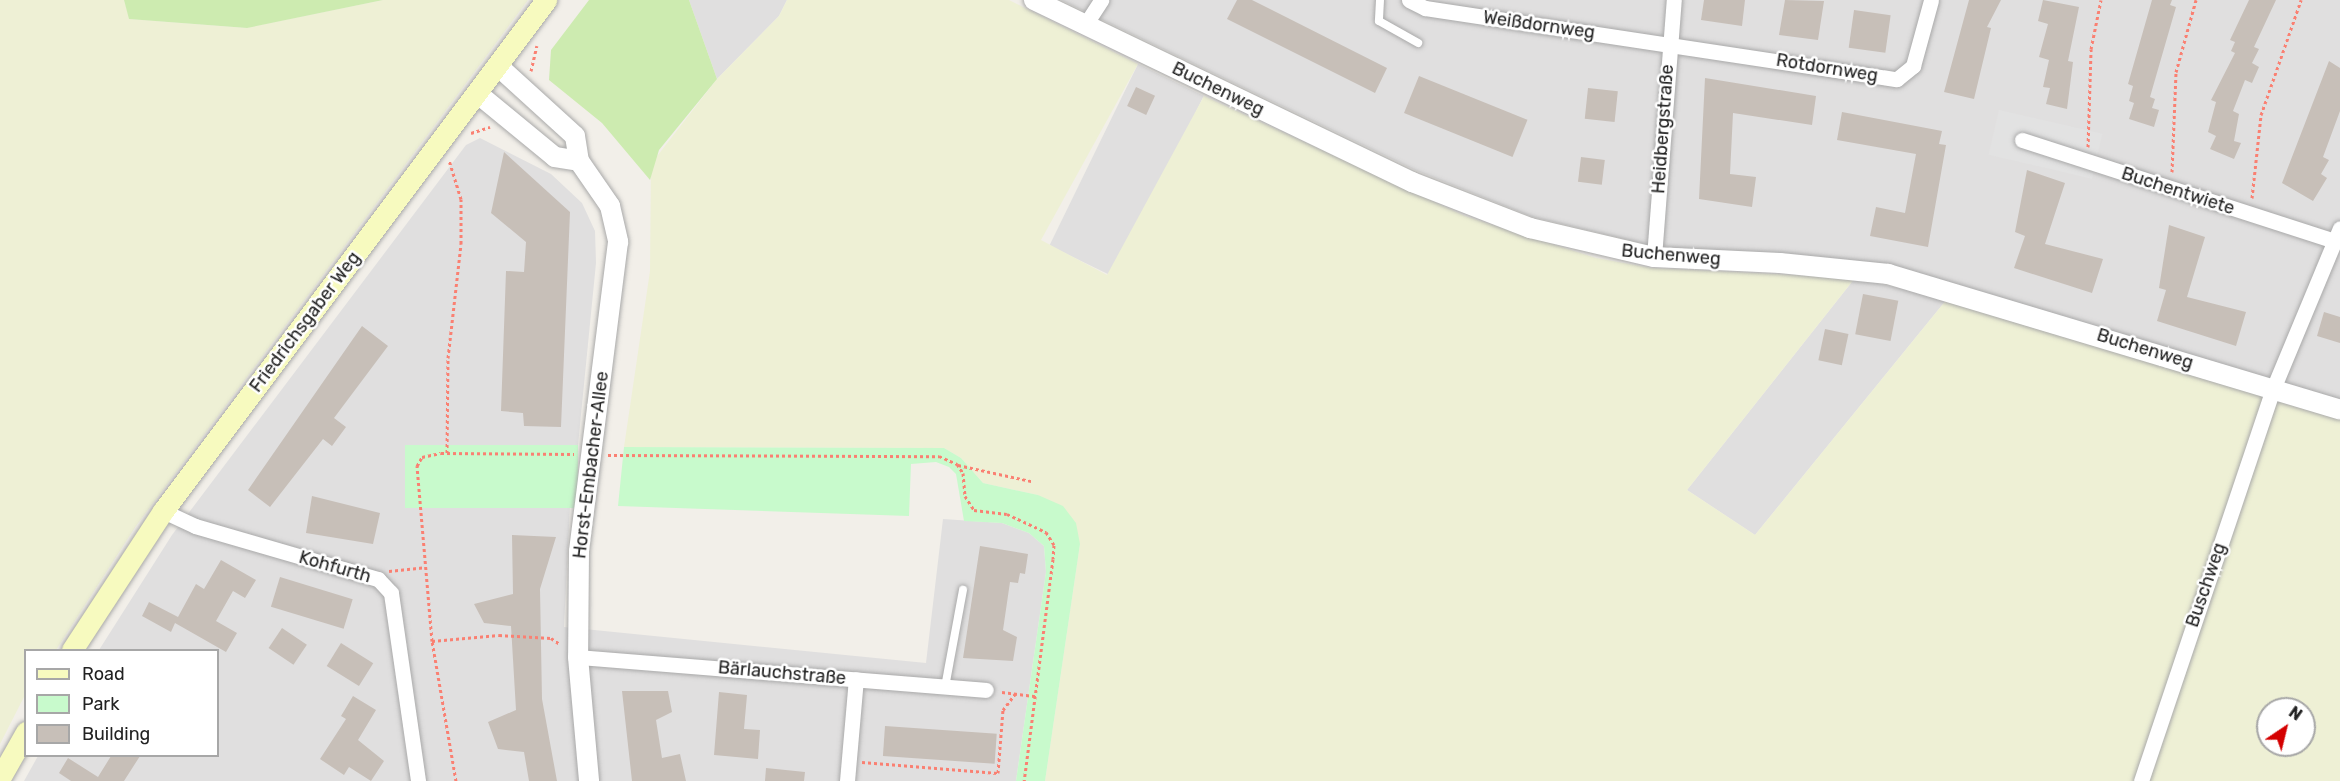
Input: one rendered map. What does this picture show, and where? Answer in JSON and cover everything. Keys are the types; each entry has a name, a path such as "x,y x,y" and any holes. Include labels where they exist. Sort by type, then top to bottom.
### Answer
{"main road":[{"name":"Friedrichsgaber Weg","path":"73,649 163,511 546,0"},
{"path":"0,778 24,736"}],"street":[{"name":"Buchenweg","path":"1034,0 1470,206 1587,244 1654,257 1780,263 1888,274 2340,410"},
{"path":"1085,25 1101,0"},
{"name":"Weißdornweg","path":"1409,0 1425,8 1670,44"},
{"name":"Heidbergstraße","path":"1654,257 1674,0"},
{"name":"Rotdornweg","path":"1670,44 1897,79 1913,66 1931,0"},
{"name":"Horst-Embacher-Allee","path":"498,66 575,136 579,160 603,191 618,243 589,454 579,552 578,657 589,781"},
{"path":"477,93 555,157 579,160"},
{"name":"Buchentwiete","path":"2022,140 2250,214 2337,235"},
{"name":"Buschweg","path":"2141,781 2273,388 2337,235"},
{"name":"Kohfurth","path":"163,511 195,526 378,579 391,593 418,781"},
{"name":"Bärlauchstraße","path":"578,657 986,690"},
{"path":"847,781 856,679"}],"lane":[{"path":"1380,0 1379,21 1418,44"},
{"path":"945,687 963,590"}],"path":[{"path":"2088,162 2091,49 2101,0"},
{"path":"2172,189 2176,72 2196,0"},
{"path":"2250,214 2261,115 2301,0"},
{"path":"447,155 461,199 461,222 448,358 447,453"},
{"path":"456,781 432,641 425,567 417,466 430,454 837,453 939,456 957,464 1031,481"},
{"path":"957,464 974,510 1026,520 1046,532 1054,545 1024,781"},
{"path":"378,579 392,568 425,567"},
{"path":"432,641 500,635 551,638 578,657"},
{"path":"986,690 1036,696"},
{"path":"848,761 998,773 1003,710 1015,693"}],"shaded area":[{"path":"689,0 787,0 779,16 717,79"},
{"path":"1061,0 2340,0 2340,402 1889,266 1780,253 1662,248 1533,217 1415,170"},
{"path":"1138,64 1204,96 1115,278 1049,246"},
{"path":"1999,110 2102,134 2092,179 1989,155"},
{"path":"480,138 551,174 582,203 595,231 596,263 578,445 406,445 406,507 570,505 564,627 926,663 943,519 1002,523 1029,533 1044,546 1046,572 1016,781 24,781 37,757 219,757 219,649 100,649 172,535 466,145"},
{"path":"1855,278 1947,299 1755,535 1687,490"}],"green space":[{"path":"0,0 124,0 130,19 246,28 383,0 528,0 136,526 57,649 24,649 24,697 0,744"},
{"path":"124,0 383,0 247,28 129,19"},
{"path":"589,0 689,0 717,79 659,150 650,180 602,123 549,80 551,50"},
{"path":"787,0 1009,0 1138,64 1041,240 1107,275 1204,96 1465,216 1596,258 1652,268 1855,278 1687,490 1755,535 1947,299 2265,395 2134,781 1045,781 1080,544 1038,495 983,483 961,458 944,448 624,447 650,271 651,164 717,79 779,16"},
{"path":"2276,398 2340,419 2340,781 2149,781"},
{"path":"405,445 578,445 578,508 405,508"},
{"path":"624,447 944,448 961,458 983,483 1038,495 1063,506 1076,523 1080,544 1045,781 1016,781 1046,572 1044,546 1029,533 1002,523 964,521 956,474 949,467 936,462 911,464 909,516 618,506"}],"building":[{"path":"1237,0 1252,0 1387,68 1375,93 1227,19"},
{"path":"1704,0 1745,0 1742,26 1701,20"},
{"path":"1785,0 1824,1 1818,40 1779,35"},
{"path":"1969,0 2001,0 1987,27 1991,28 1974,99 1944,92"},
{"path":"2043,0 2079,7 2068,61 2073,62 2067,109 2046,104 2050,88 2043,87 2049,60 2039,57 2048,24 2038,21"},
{"path":"2152,0 2172,0 2170,5 2176,7 2150,97 2155,99 2152,108 2159,110 2154,127 2129,119 2134,103 2129,101 2133,86 2128,84"},
{"path":"2249,0 2276,0 2254,47 2259,49 2252,63 2259,67 2252,83 2245,80 2233,111 2239,114 2234,141 2241,143 2234,159 2210,149 2216,136 2208,132 2216,102 2211,100 2235,53 2231,51 2235,42 2230,40"},
{"path":"1854,10 1891,15 1885,53 1849,48"},
{"path":"2329,61 2340,68 2340,111 2323,157 2329,160 2321,174 2327,178 2313,201 2282,183"},
{"path":"1419,76 1527,120 1512,157 1404,113"},
{"path":"1705,78 1816,96 1812,125 1733,113 1730,174 1756,177 1752,207 1699,199"},
{"path":"1136,87 1155,96 1146,115 1127,106"},
{"path":"1588,88 1618,91 1615,122 1585,119"},
{"path":"1842,112 1942,131 1939,144 1946,145 1928,247 1870,236 1876,207 1905,213 1916,154 1837,140"},
{"path":"504,152 570,212 561,427 524,426 523,413 501,411 506,271 524,272 526,242 491,213"},
{"path":"1581,157 1605,160 1602,185 1578,182"},
{"path":"2027,170 2065,183 2045,244 2103,259 2092,293 2014,268 2025,236 2015,232"},
{"path":"2169,225 2205,237 2187,297 2246,312 2236,346 2157,321 2166,290 2159,288"},
{"path":"1863,294 1898,301 1891,341 1855,334"},
{"path":"2324,312 2340,317 2340,343 2317,336"},
{"path":"362,326 388,346 334,418 346,427 332,446 323,439 270,507 248,490"},
{"path":"1825,329 1848,334 1842,365 1818,360"},
{"path":"312,496 380,513 373,544 306,533"},
{"path":"512,535 556,537 540,589 542,699 557,781 529,781 524,752 498,749 488,722 516,710 511,626 484,623 474,604 513,594"},
{"path":"980,546 1028,554 1025,574 1020,573 1018,583 1010,582 1003,630 1017,637 1013,661 963,658"},
{"path":"221,560 256,580 245,598 233,591 216,621 237,633 226,652 175,623 171,632 142,616 149,602 178,617 196,584 204,589"},
{"path":"280,577 353,599 344,629 271,607"},
{"path":"282,628 307,645 293,665 269,648"},
{"path":"341,643 373,663 359,686 327,666"},
{"path":"622,691 668,691 672,712 656,720 662,758 680,754 686,781 632,781"},
{"path":"719,692 747,695 744,729 760,730 758,759 714,755"},
{"path":"353,696 376,710 358,740 384,761 371,781 349,767 344,775 320,759 346,719 341,716"},
{"path":"885,726 997,734 995,764 883,756"},
{"path":"110,757 139,757 124,781 71,781 59,773 68,758 98,777"},
{"path":"766,768 805,772 804,781 765,781"}]}
